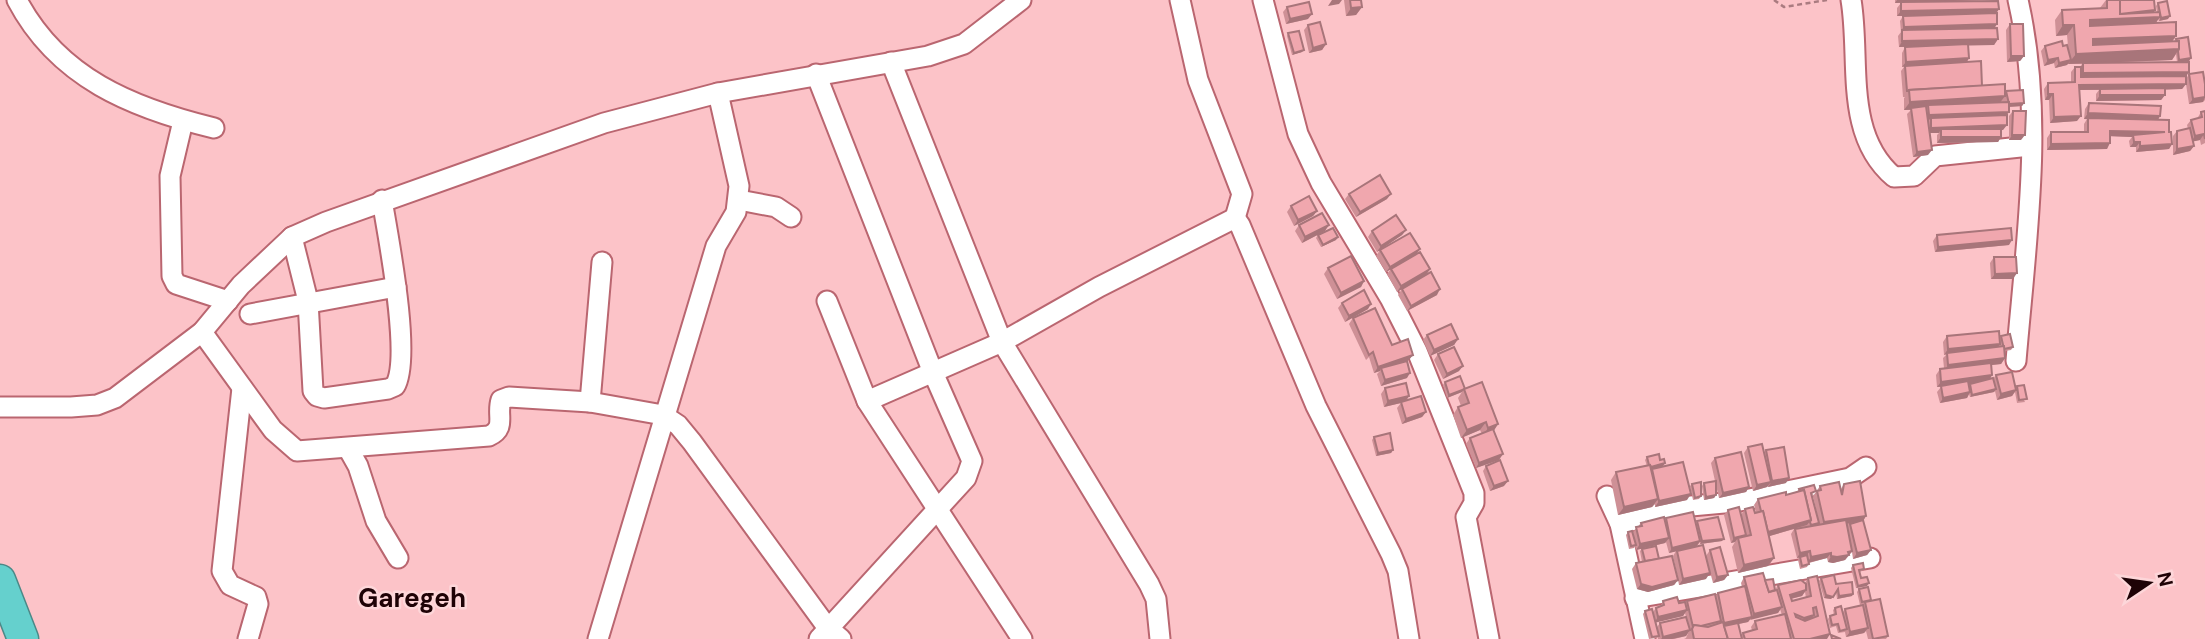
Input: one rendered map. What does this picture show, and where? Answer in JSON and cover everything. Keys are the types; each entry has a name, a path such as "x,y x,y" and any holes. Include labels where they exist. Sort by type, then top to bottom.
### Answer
{"highway":[{"path":"0,580 23,639"}],"street":[{"path":"17,0 44,43 66,64 94,84 183,121 214,128"},
{"path":"0,407 71,407 115,398 202,332 228,301 292,237 382,200 604,123 718,93 928,56 964,44 1021,0"},
{"path":"1180,0 1198,80 1242,194 1235,218 1316,406 1391,554 1398,571 1409,639"},
{"path":"1263,0 1298,134 1321,183 1390,298 1417,351 1474,493 1474,503 1466,517 1489,639"},
{"path":"1851,0 1857,50 1858,114 1869,148 1894,177 1914,176 1935,156 2030,146"},
{"path":"2017,361 2034,117 2030,53 2018,0"},
{"path":"891,62 1002,342 1149,584 1156,599 1160,639"},
{"path":"202,332 273,430 297,452 349,450 489,436 497,433 501,426 498,408 501,400 509,397 590,402 663,415 678,425 692,442 829,635 966,478 972,461 932,370 816,74"},
{"path":"598,639 663,415 716,246 740,200 718,93"},
{"path":"183,121 170,176 172,276 176,284 184,288 228,301"},
{"path":"292,237 308,301 311,382 317,396 388,389 395,386 401,369 396,288 382,200"},
{"path":"740,200 776,208 791,217"},
{"path":"866,401 932,370 1002,342 1098,287 1235,218"},
{"path":"590,402 602,262"},
{"path":"250,314 308,301 396,288"},
{"path":"827,301 866,401 1022,639"},
{"path":"242,388 222,571 230,585 256,597 258,604 248,639"},
{"path":"349,450 358,466 376,521 398,558"},
{"path":"1620,524 1680,507 1735,502 1850,478 1866,467"},
{"path":"1607,496 1620,524 1644,639"},
{"path":"1635,598 1870,558"}],"path":[{"path":"1774,0 1784,7 1827,0"}],"building":[{"path":"1350,0 1361,0 1362,7 1351,8"},
{"path":"2107,0 2120,0 2120,14 2160,12 2160,17 2090,20 2090,26 2176,22 2176,36 2093,39 2093,45 2179,41 2179,49 2076,54 2074,25 2063,25 2062,10 2107,8"},
{"path":"2120,0 2154,0 2155,10 2120,14"},
{"path":"1998,1 1999,9 1901,11 1901,2"},
{"path":"2167,1 2170,16 2161,18 2158,3"},
{"path":"1309,2 1312,14 1290,19 1287,7"},
{"path":"1997,13 1997,24 1904,27 1903,16"},
{"path":"1320,22 1326,44 1313,48 1308,25"},
{"path":"2010,24 2023,24 2024,56 2011,56"},
{"path":"1997,28 1998,39 1902,41 1902,30"},
{"path":"1299,31 1304,50 1294,53 1288,33"},
{"path":"2188,37 2191,58 2179,60 2179,41 2176,39"},
{"path":"2062,41 2063,46 2067,45 2071,60 2059,63 2058,58 2048,60 2045,46"},
{"path":"1968,44 1969,58 1906,62 1905,47"},
{"path":"1981,61 1982,86 1907,91 1905,66"},
{"path":"2189,62 2189,72 2083,73 2083,63"},
{"path":"2075,67 2081,67 2081,77 2186,76 2186,84 2079,85 2081,116 2054,117 2053,94 2048,94 2048,83 2075,82"},
{"path":"2203,72 2205,97 2193,99 2189,74"},
{"path":"2005,84 2005,96 1910,102 1909,90"},
{"path":"2165,88 2165,95 2100,95 2100,89"},
{"path":"2023,90 2024,103 2009,104 2006,91"},
{"path":"2009,102 2009,112 1929,115 1928,105"},
{"path":"2089,103 2161,106 2160,116 2088,113"},
{"path":"1926,106 1932,150 1917,152 1911,108"},
{"path":"2013,111 2026,111 2025,135 2012,135"},
{"path":"2205,111 2205,139 2204,134 2195,136 2191,120 2202,117 2201,112"},
{"path":"2007,115 2007,125 1931,128 1931,118"},
{"path":"2088,118 2169,120 2172,144 2140,146 2140,142 2134,142 2133,135 2165,132 2110,131 2110,143 2051,144 2051,132 2088,132"},
{"path":"2190,128 2194,146 2177,149 2177,131"},
{"path":"1941,129 2001,129 2001,137 1941,137"},
{"path":"1380,175 1391,194 1360,212 1349,194"},
{"path":"1309,196 1317,211 1298,220 1291,206"},
{"path":"1322,213 1329,225 1305,237 1299,225"},
{"path":"1396,215 1406,230 1381,246 1372,231"},
{"path":"1333,228 1338,237 1323,245 1318,235"},
{"path":"2011,228 2012,240 1938,247 1937,235"},
{"path":"1410,233 1420,249 1390,267 1380,250"},
{"path":"1420,252 1430,269 1401,286 1391,269"},
{"path":"1351,256 1364,281 1341,293 1328,268"},
{"path":"1994,257 2016,257 2017,273 1995,274"},
{"path":"1431,272 1440,289 1411,306 1402,289"},
{"path":"1364,290 1371,304 1349,316 1342,303"},
{"path":"1375,308 1392,345 1408,339 1413,355 1378,367 1373,352 1369,355 1353,318"},
{"path":"1451,324 1458,339 1434,350 1427,335"},
{"path":"1999,331 2000,344 1948,349 1947,336"},
{"path":"2010,334 2013,347 2004,349 2001,336"},
{"path":"2004,346 2005,358 1948,365 1947,353"},
{"path":"1454,347 1463,366 1447,374 1438,354"},
{"path":"1407,361 1410,373 1385,380 1381,368"},
{"path":"1991,363 1992,375 1941,382 1940,369"},
{"path":"2012,372 2016,390 2001,394 1996,375"},
{"path":"1460,376 1465,389 1449,395 1445,382"},
{"path":"1993,378 1996,389 1972,395 1970,384"},
{"path":"1968,381 1970,392 1943,398 1941,386"},
{"path":"1482,382 1498,424 1488,428 1486,422 1467,430 1458,407 1469,403 1464,389"},
{"path":"1406,383 1409,396 1388,401 1385,388"},
{"path":"2024,385 2027,399 2019,400 2017,386"},
{"path":"1421,396 1426,412 1406,419 1401,402"},
{"path":"1493,429 1503,454 1479,463 1470,438"},
{"path":"1390,433 1393,450 1378,453 1374,437"},
{"path":"1762,444 1771,482 1757,485 1748,447"},
{"path":"1784,447 1789,478 1772,481 1766,450"},
{"path":"1741,452 1749,487 1723,493 1715,458"},
{"path":"1659,454 1660,460 1664,459 1665,463 1651,467 1647,457"},
{"path":"1500,460 1508,481 1494,486 1486,466"},
{"path":"1683,462 1691,494 1659,501 1652,469"},
{"path":"1650,465 1658,499 1624,507 1616,472"},
{"path":"1716,481 1716,495 1706,497 1704,483"},
{"path":"1860,481 1866,516 1824,522 1817,491 1821,490 1820,486 1839,482 1842,495 1844,484"},
{"path":"1701,482 1701,496 1695,498 1692,484"},
{"path":"1814,485 1816,491 1811,493 1819,523 1811,525 1804,490 1799,489"},
{"path":"1804,490 1811,520 1768,532 1758,499"},
{"path":"1739,507 1746,535 1734,538 1728,510"},
{"path":"1753,507 1755,513 1763,511 1774,558 1744,565 1738,538 1751,535 1745,509"},
{"path":"1693,512 1700,541 1672,548 1666,518"},
{"path":"1664,517 1669,538 1640,544 1636,527"},
{"path":"1718,517 1724,539 1702,541 1697,521"},
{"path":"1846,520 1852,551 1848,552 1849,555 1837,557 1831,556 1831,553 1811,557 1810,551 1800,553 1795,529"},
{"path":"1863,520 1871,550 1857,553 1850,524"},
{"path":"1632,531 1636,545 1631,546 1628,532"},
{"path":"1703,545 1710,573 1683,579 1677,551"},
{"path":"1656,546 1659,559 1645,561 1642,549"},
{"path":"1720,547 1728,575 1717,577 1710,550"},
{"path":"1807,555 1809,564 1802,566 1800,557"},
{"path":"1672,556 1678,580 1652,587 1641,584 1636,563"},
{"path":"1863,563 1864,569 1859,570 1861,578 1867,577 1869,583 1858,586 1853,565"},
{"path":"1763,573 1769,592 1777,590 1782,607 1754,614 1744,577"},
{"path":"1834,575 1836,584 1852,582 1853,594 1839,596 1838,589 1833,597 1826,595 1821,578"},
{"path":"1817,576 1830,634 1810,639 1794,639 1778,585 1801,580 1806,584 1806,590 1790,595 1792,601 1811,596 1808,578","holes":["1816,607 1818,616 1805,621 1795,614 1804,618 1814,615 1813,608"]},
{"path":"1773,579 1775,590 1769,592 1765,580"},
{"path":"1745,586 1752,617 1724,623 1718,593"},
{"path":"1868,587 1871,600 1862,602 1859,589"},
{"path":"1715,594 1721,621 1693,627 1687,601"},
{"path":"1677,597 1679,603 1685,602 1687,610 1658,617 1656,608 1664,605 1663,601"},
{"path":"1880,599 1888,636 1873,639 1865,602"},
{"path":"1863,605 1868,628 1850,632 1845,609"},
{"path":"1841,606 1847,629 1840,631 1838,624 1832,625 1830,616 1836,614 1835,608"},
{"path":"1652,609 1659,636 1652,637 1645,611"},
{"path":"1785,614 1791,639 1745,639 1743,633 1757,629 1755,621"},
{"path":"1686,617 1690,630 1663,637 1660,623"},
{"path":"1723,622 1728,639 1694,639 1694,625 1708,627"},
{"path":"1738,623 1742,639 1728,639 1724,626"}],"district":[{"name":"Garegeh","path":"412,598"}]}
